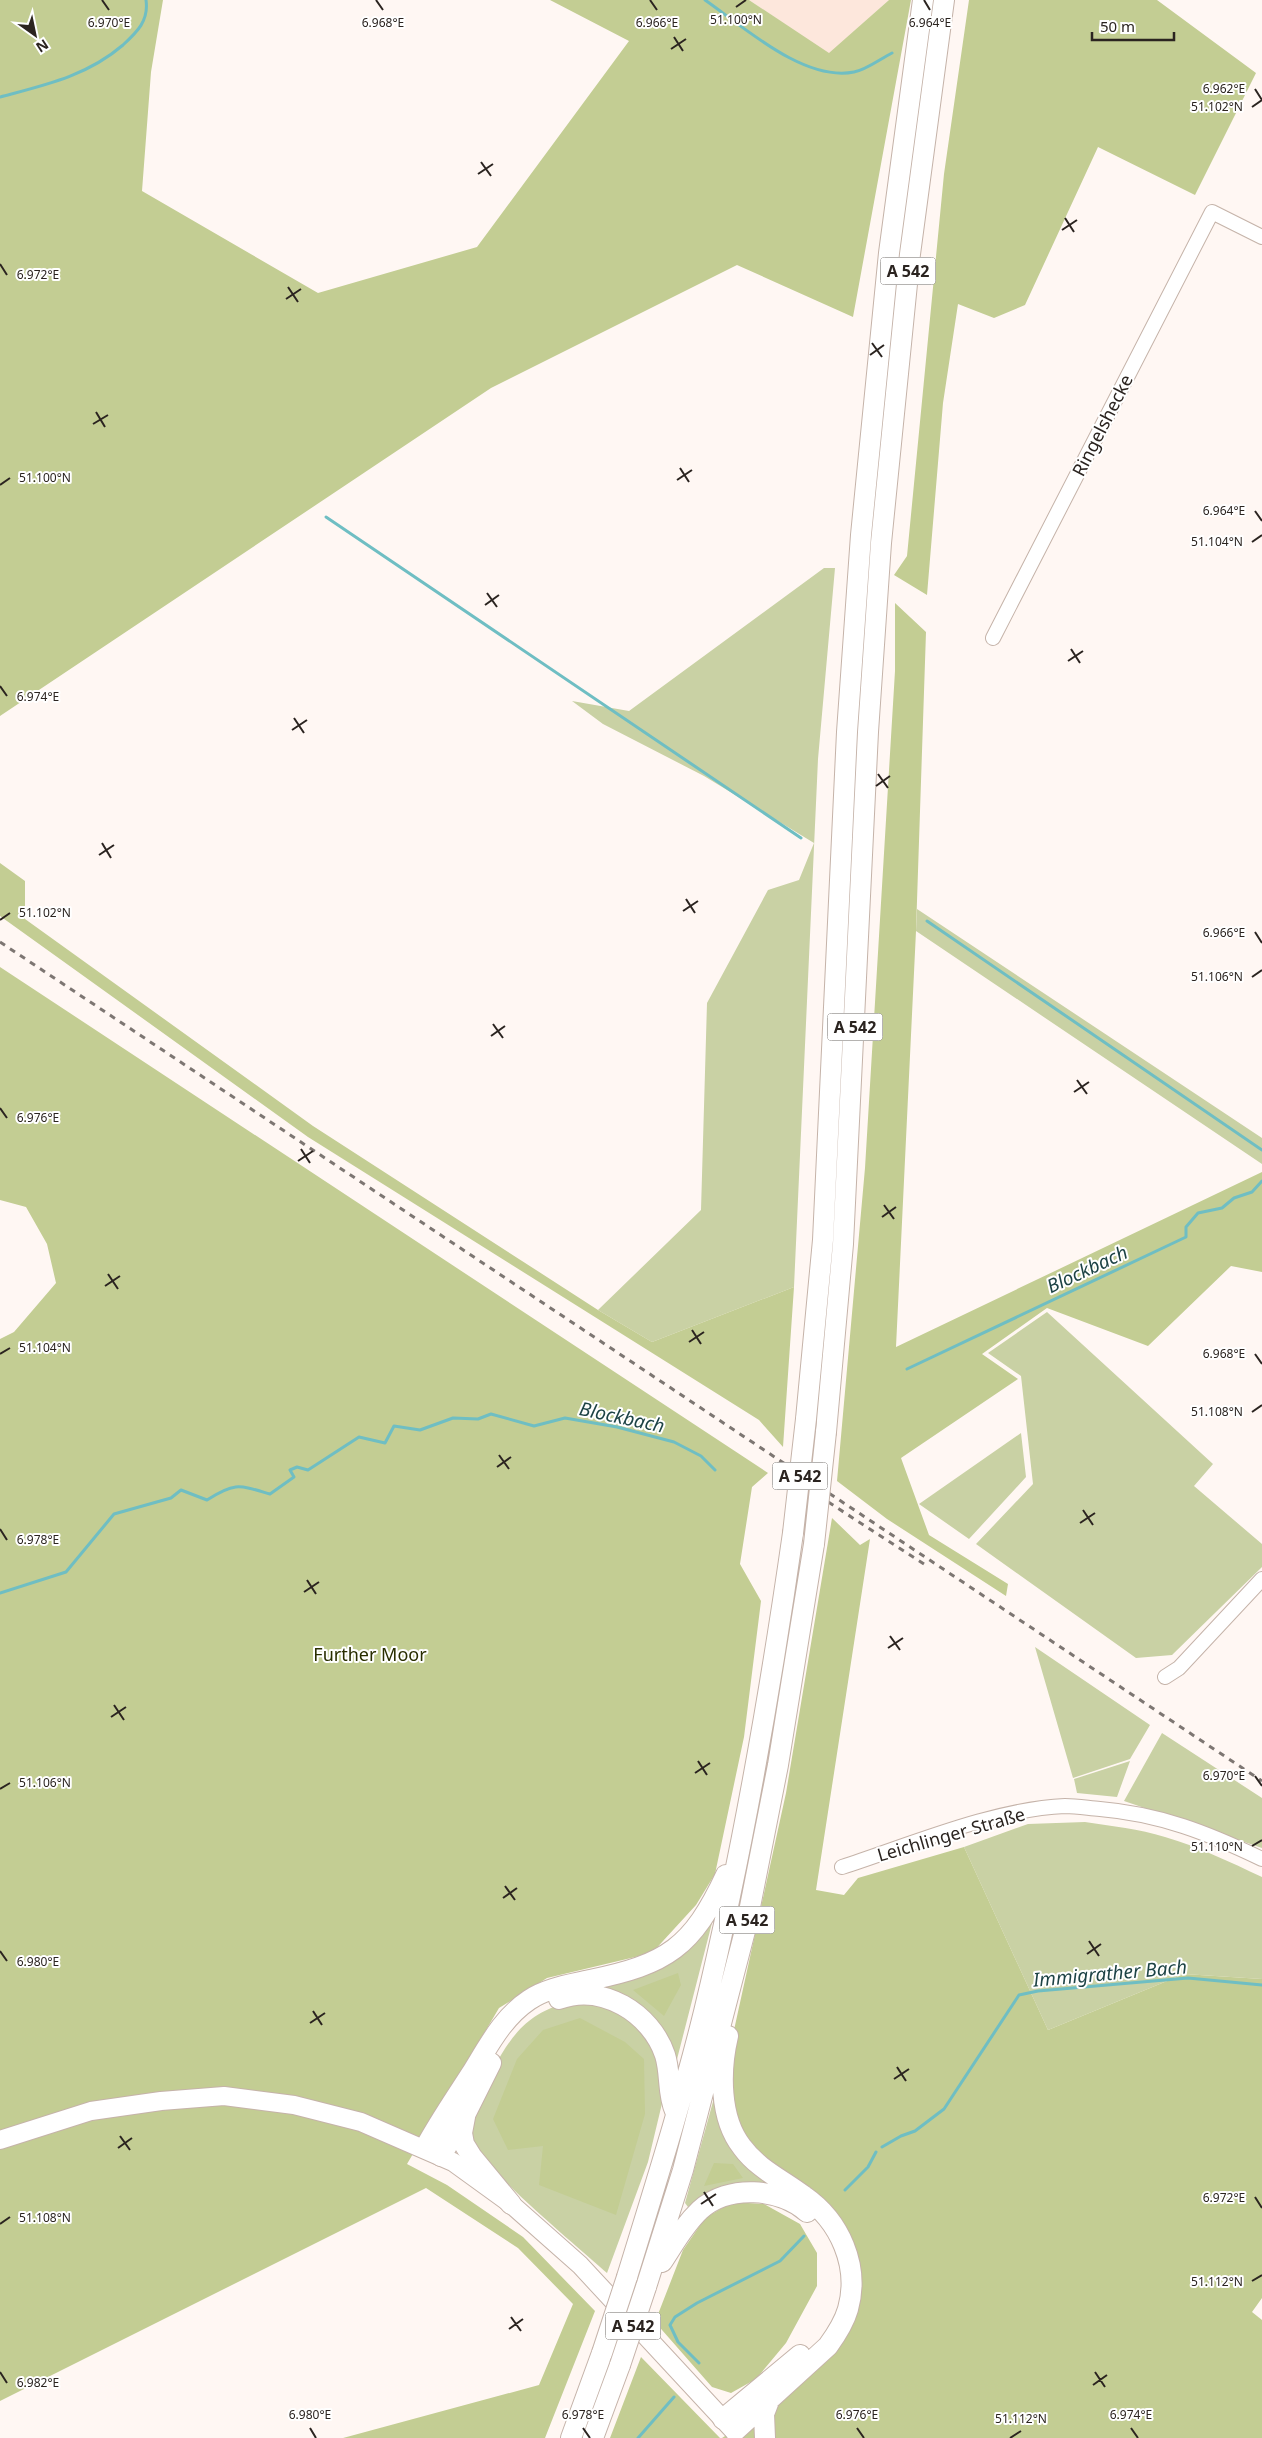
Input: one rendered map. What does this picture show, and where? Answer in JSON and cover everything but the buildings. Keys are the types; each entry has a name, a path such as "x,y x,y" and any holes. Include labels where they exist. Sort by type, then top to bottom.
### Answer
{"highway":[{"name":"A 542","path":"571,2438 627,2277 676,2114 704,2012 747,1817 776,1657 794,1533 823,1240 847,732 861,534 889,253 923,0"},
{"name":"A 542","path":"593,2438 620,2365 683,2170 746,1927 778,1765 814,1544 843,1244 875,621 881,543 910,254 944,0"},
{"path":"433,2152 486,2049 512,2014 530,1999 556,1988 644,1966 679,1946 695,1930 714,1900 726,1874 731,1849 747,1817"},
{"path":"733,2429 768,2401 828,2346 839,2329 848,2309 851,2286 851,2263 843,2242 824,2212 753,2159 741,2146 730,2123 724,2102 724,2069 727,2041 741,1984 746,1927"},
{"path":"433,2152 465,2115 502,2044 516,2024 542,2006 566,1997 584,1995 606,1999 625,2006 641,2017 654,2032 667,2062 669,2071 669,2099 676,2114"},
{"path":"465,2115 462,2133 464,2144 472,2157 511,2204"},
{"path":"646,2287 682,2229 701,2208 724,2196 748,2192 784,2199 808,2213 818,2222 831,2240 839,2262 840,2288 835,2310 824,2332 733,2429"},
{"path":"765,2438 764,2414 768,2401"}],"main road":[{"path":"0,2140 91,2111 161,2100 224,2096 294,2105 361,2122 433,2152 511,2204 580,2265 733,2429"}],"street":[{"name":"Ringelshecke","path":"993,638 1212,212 1262,237"},
{"path":"1165,1677 1179,1668 1262,1579"},
{"name":"Leichlinger Straße","path":"842,1867 976,1824 1024,1812 1066,1806 1116,1810 1161,1818 1213,1835 1262,1859"}],"shaded area":[{"path":"749,0 889,0 829,54"}],"green space":[{"path":"0,0 163,0 151,72 142,191 318,293 477,247 629,41 550,0 749,0 829,53 889,0 911,0 853,317 737,265 491,388 0,716"},
{"path":"969,0 1157,0 1256,73 1195,195 1098,147 1025,305 994,318 958,304 943,403 927,595 894,575 907,556 944,174"},
{"path":"824,568 835,568 818,759 794,1287 652,1342 598,1310 701,1210 707,1003 768,890 799,880 814,843 704,776 603,724 572,701 629,711"},
{"path":"895,603 926,632 916,931 896,1347 1262,1172 1262,1272 1231,1266 1148,1346 1047,1308 982,1354 1018,1379 901,1458 929,1535 1008,1584 1006,1596 887,1519 837,1481 865,1168 895,671"},
{"path":"0,863 25,881 25,919 313,1126 598,1310 652,1342 794,1287 783,1447 759,1420 308,1137 0,916"},
{"path":"917,909 1262,1138 1262,1164 916,931"},
{"name":"Further Moor","path":"0,967 768,1473 752,1487 740,1564 761,1601 744,1737 715,1874 696,1905 652,1953 547,1978 499,2008 407,2164 447,2185 523,2237 595,2311 545,2438 343,2438 539,2385 573,2304 518,2248 426,2188 0,2401 0,1339 14,1332 56,1283 47,1244 26,1207 0,1200"},
{"path":"1047,1312 1213,1464 1194,1486 1262,1544 1262,1567 1172,1655 1136,1658 976,1544 1033,1484 1021,1376 988,1353"},
{"path":"1021,1433 1026,1477 969,1539 919,1504"},
{"path":"832,1518 860,1545 870,1539 816,1890 844,1895 858,1878 964,1847 1048,2030 1184,1974 1262,1979 1262,2298 1252,2312 1262,2320 1262,2438 722,2438 776,2403 833,2343 853,2252 763,2161 736,2128 727,2062 786,1793"},
{"path":"1035,1647 1150,1725 1130,1759 1073,1778"},
{"path":"1162,1733 1262,1798 1262,1848 1124,1801"},
{"path":"1130,1761 1117,1797 1077,1793 1074,1779"},
{"path":"1085,1822 1155,1834 1178,1841 1262,1877 1262,1979 1184,1974 1048,2030 964,1847 1028,1824"},
{"path":"713,1919 675,2067 660,2029 586,1985"},
{"path":"678,1973 681,1985 664,2016 633,1990"},
{"path":"570,2001 622,2010 654,2046 665,2091 648,2162 607,2273 508,2185 489,2165 476,2148 470,2136 471,2118 476,2101 508,2044 533,2018 555,2006"},
{"path":"580,2018 625,2042 644,2059 645,2114 616,2215 539,2185 543,2146 508,2150 493,2119 517,2059 543,2030"},
{"path":"714,2098 784,2190 744,2183 713,2189 688,2207 685,2203"},
{"path":"714,2163 733,2164 743,2178 704,2186"},
{"path":"732,2202 764,2204 800,2224 817,2253 817,2286 786,2343 756,2379 731,2393 712,2387 655,2322 683,2250 705,2218"},
{"path":"641,2357 720,2438 610,2438"}],"waterway":[{"path":"0,97 65,78 95,65 109,56 123,45 141,26 146,14 146,0"},
{"path":"705,0 775,50 815,69 835,73 859,71 892,53"},
{"path":"326,517 801,838"},
{"path":"927,921 1262,1150"},
{"name":"Blockbach","path":"907,1369 1186,1237 1186,1227 1198,1213 1222,1208 1234,1198 1252,1192 1262,1181"},
{"name":"Blockbach","path":"0,1593 66,1572 114,1514 171,1498 181,1490 207,1500 224,1490 237,1487 270,1494 294,1477 290,1470 297,1467 308,1470 359,1437 385,1443 394,1426 420,1430 453,1418 478,1419 491,1414 534,1426 565,1418 617,1427 674,1442 701,1456 715,1470"},
{"name":"Immigrather Bach","path":"882,2147 901,2136 915,2131 944,2109 1019,1995 1038,1991 1188,1978 1262,1985"},
{"name":"Immigrather Bach","path":"845,2190 868,2167 876,2152"},
{"name":"Immigrather Bach","path":"699,2363 678,2342 670,2325 675,2317 697,2303 780,2261 804,2236"},
{"name":"Immigrather Bach","path":"638,2438 674,2397"}],"railway":[{"path":"0,942 1262,1781"},
{"path":"788,1476 927,1566"}]}
